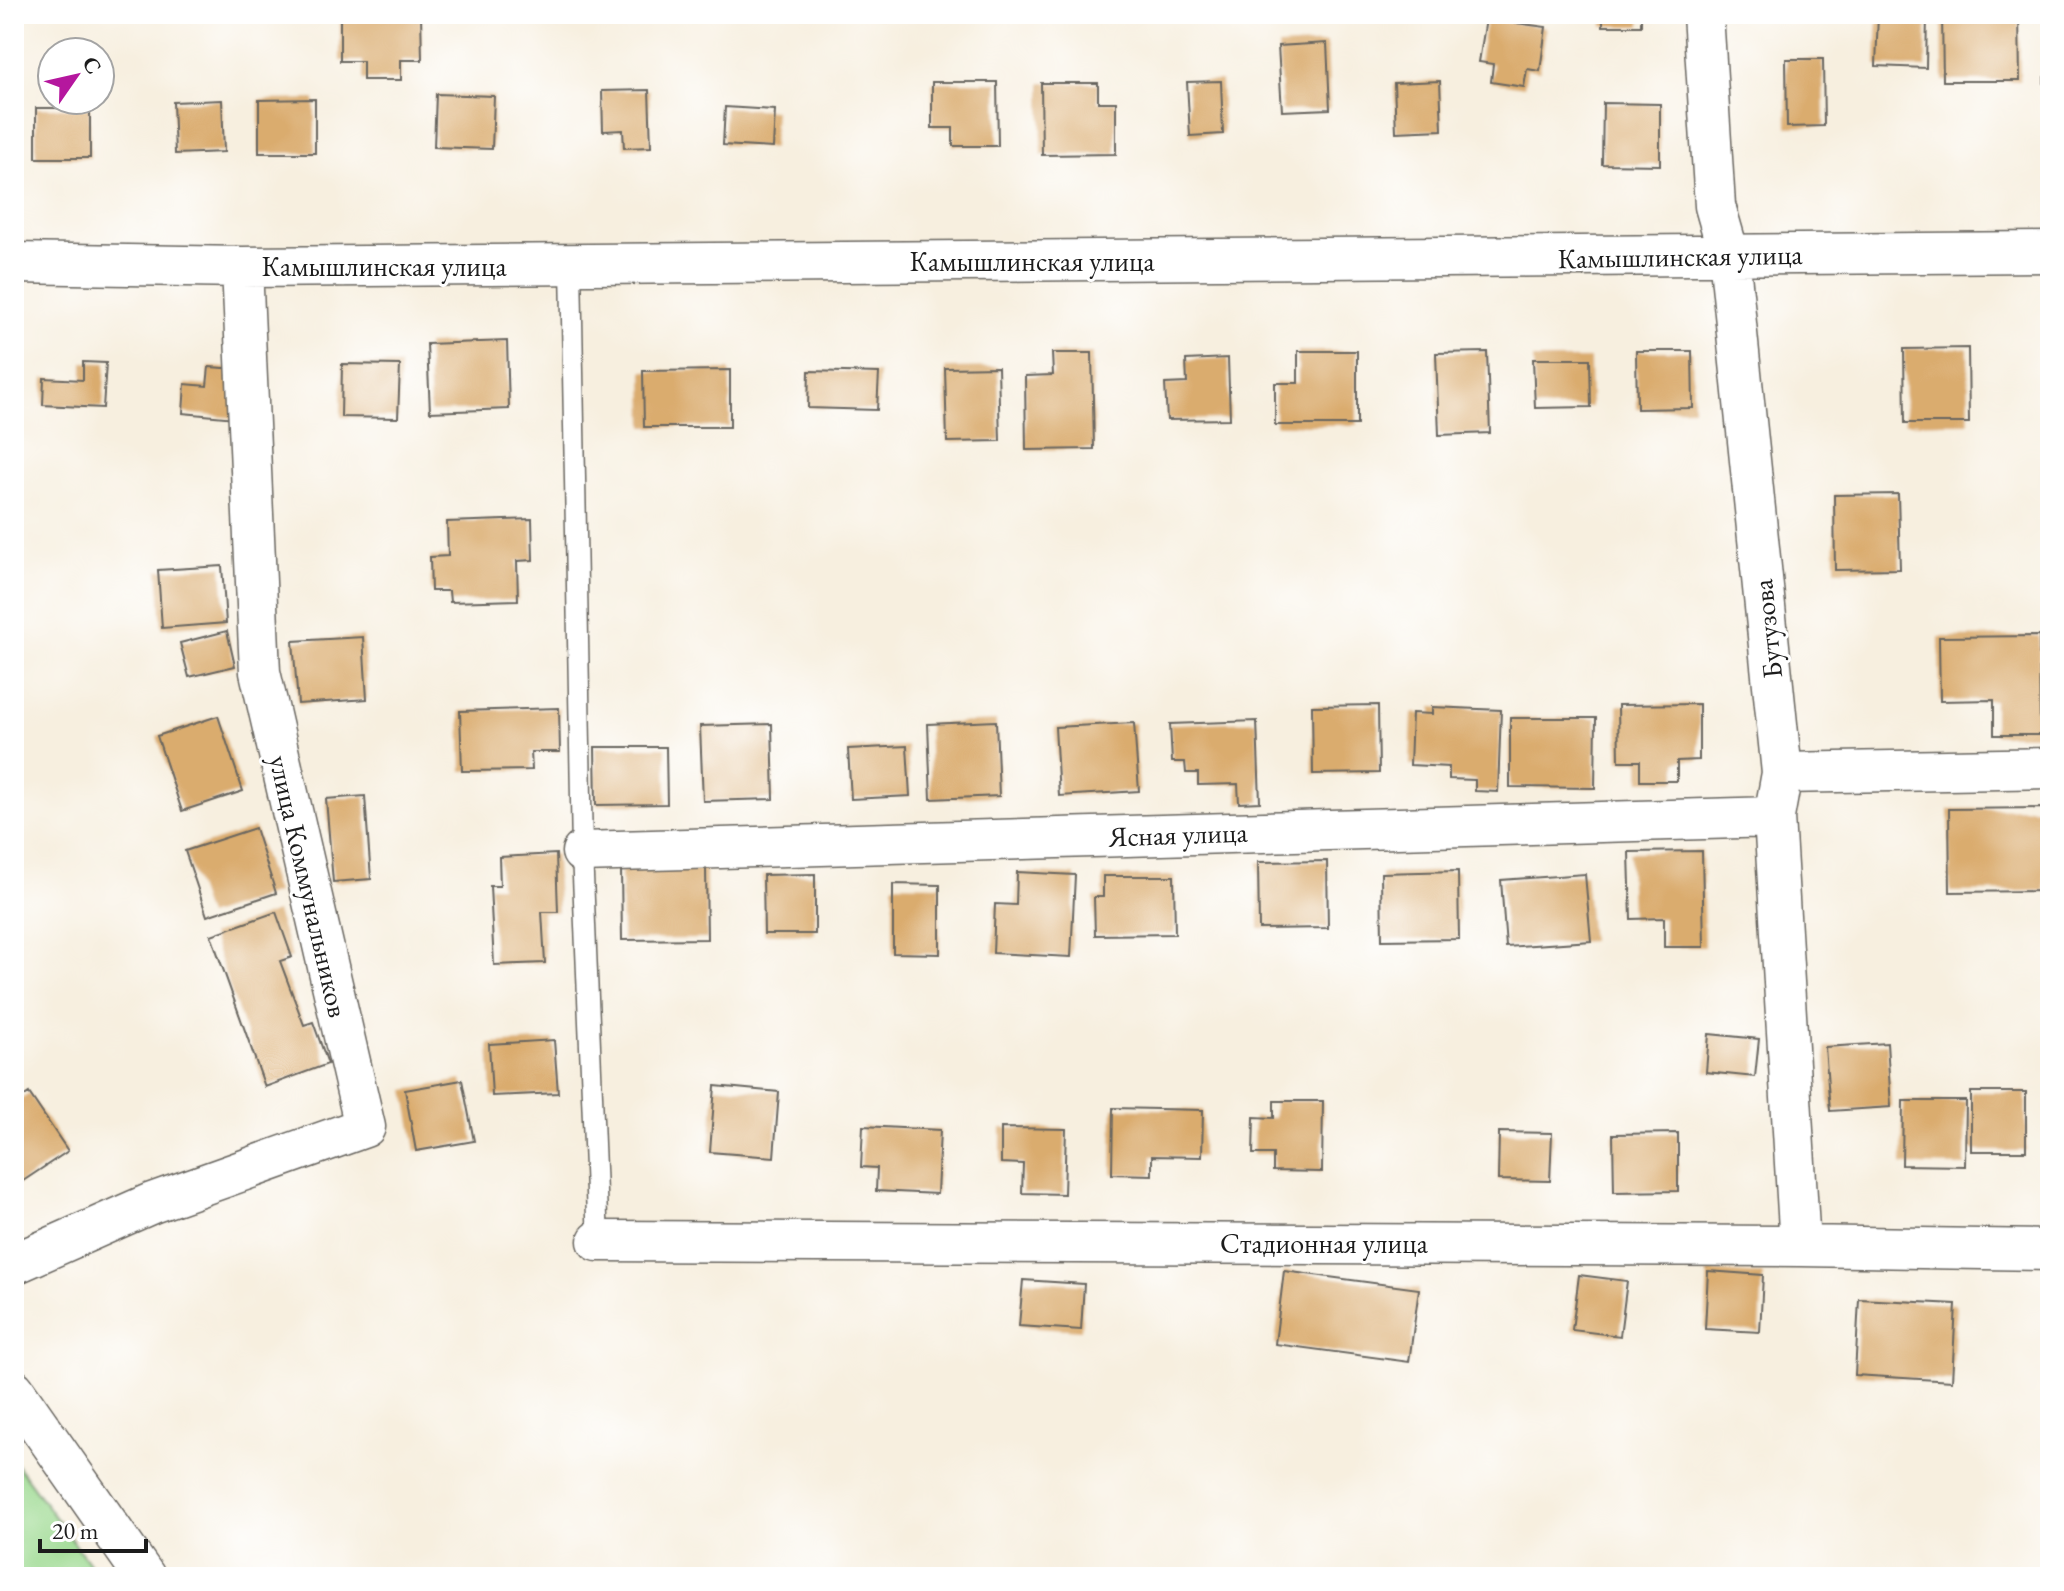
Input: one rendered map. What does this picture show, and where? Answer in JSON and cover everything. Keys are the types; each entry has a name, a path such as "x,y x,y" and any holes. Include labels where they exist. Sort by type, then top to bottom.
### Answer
{"street":[{"name":"Бутузова","path":"1703,14 1715,206 1729,255 1782,773 1774,817 1800,1246"},
{"name":"Камышлинская улица","path":"14,263 242,267 2050,252"},
{"name":"улица Коммунальников","path":"14,1264 152,1203 365,1127 260,672 242,267"},
{"path":"1782,773 2050,768"},
{"name":"Ясная улица","path":"582,852 1774,817"},
{"name":"Стадионная улица","path":"598,1241 1800,1246 2050,1250"},
{"path":"14,1390 145,1577"}],"lane":[{"path":"571,265 582,852 598,1241"}],"green space":[{"path":"14,1461 99,1577 14,1577"}],"building":[{"path":"340,14 421,14 422,60 401,60 401,80 363,80 363,61 340,61"},
{"path":"875,14 927,14 927,18 875,18"},
{"path":"1603,14 1641,14 1641,26 1603,26"},
{"path":"1878,14 1927,14 1926,68 1876,66"},
{"path":"1942,14 2019,14 2020,81 1943,81"},
{"path":"1486,19 1546,27 1540,71 1527,69 1524,87 1491,82 1493,64 1479,62"},
{"path":"1327,43 1330,109 1282,111 1278,46"},
{"path":"1786,59 1823,59 1824,126 1787,127"},
{"path":"2044,77 2050,77 2050,107 2044,107"},
{"path":"1221,81 1223,134 1190,136 1187,82"},
{"path":"1440,81 1442,130 1396,132 1394,83"},
{"path":"932,82 997,82 998,146 953,146 953,128 932,128"},
{"path":"1041,83 1098,83 1098,102 1116,102 1116,154 1042,155"},
{"path":"649,90 651,147 624,148 623,130 603,131 602,91"},
{"path":"436,94 494,96 492,149 434,147"},
{"path":"315,99 315,153 259,153 259,100"},
{"path":"222,100 224,152 175,154 173,102"},
{"path":"1603,103 1660,104 1660,165 1602,164"},
{"path":"725,107 775,110 773,148 723,145"},
{"path":"36,116 90,116 90,158 36,158"},
{"path":"507,341 509,409 430,412 427,344"},
{"path":"1968,348 1969,423 1905,423 1904,349"},
{"path":"1298,351 1357,351 1357,425 1275,425 1275,383 1298,383"},
{"path":"1636,351 1692,351 1693,408 1637,409"},
{"path":"1487,352 1490,433 1439,435 1436,353"},
{"path":"1052,353 1092,353 1094,449 1026,450 1025,376 1053,375"},
{"path":"1228,358 1230,419 1167,420 1165,384 1187,383 1186,360"},
{"path":"1533,359 1590,359 1591,407 1535,408"},
{"path":"83,362 106,363 103,408 43,405 44,378 83,380"},
{"path":"342,364 400,365 398,418 341,417"},
{"path":"209,367 239,369 235,418 183,413 185,384 207,386"},
{"path":"998,367 1000,441 947,442 945,368"},
{"path":"730,370 730,427 644,427 643,371"},
{"path":"809,371 879,373 877,410 808,408"},
{"path":"1898,494 1900,569 1835,570 1834,495"},
{"path":"532,519 533,560 517,561 518,600 450,602 449,591 431,591 430,557 448,556 447,522"},
{"path":"222,566 226,623 162,628 158,570"},
{"path":"227,631 235,666 189,677 180,643"},
{"path":"2039,636 2040,735 1994,735 1994,700 1940,701 1939,637"},
{"path":"363,637 367,699 298,704 293,641"},
{"path":"1699,704 1699,760 1677,761 1677,781 1640,781 1640,761 1619,761 1618,705"},
{"path":"1378,705 1379,773 1313,774 1312,706"},
{"path":"1432,707 1501,710 1498,792 1475,791 1475,780 1449,779 1449,767 1410,765 1412,713 1432,714"},
{"path":"559,708 560,752 531,752 532,770 462,771 460,711"},
{"path":"218,716 243,791 182,811 157,736"},
{"path":"1510,718 1596,718 1595,788 1510,787"},
{"path":"996,721 999,796 931,799 928,724"},
{"path":"1257,721 1260,802 1239,803 1238,784 1198,785 1198,773 1186,773 1185,762 1172,762 1170,724"},
{"path":"1134,723 1139,791 1059,796 1055,727"},
{"path":"772,724 774,799 703,801 700,726"},
{"path":"907,746 910,796 851,799 848,749"},
{"path":"595,747 666,747 667,804 596,805"},
{"path":"365,796 371,879 333,882 326,799"},
{"path":"2044,808 2045,891 1950,892 1949,809"},
{"path":"255,828 276,893 207,916 185,851"},
{"path":"1702,851 1704,947 1664,947 1664,918 1631,919 1629,852"},
{"path":"556,854 558,912 542,912 545,963 494,965 490,886 500,886 499,857"},
{"path":"1327,861 1328,928 1259,929 1258,862"},
{"path":"706,868 707,939 622,940 621,870"},
{"path":"1458,871 1459,939 1382,940 1381,873"},
{"path":"1017,872 1075,875 1071,957 993,953 995,904 1016,905"},
{"path":"815,874 815,934 764,934 763,875"},
{"path":"1585,874 1591,941 1506,947 1501,880"},
{"path":"1103,876 1174,876 1175,934 1095,935 1094,897 1103,897"},
{"path":"893,884 940,885 940,954 893,953"},
{"path":"276,912 292,957 280,961 304,1025 313,1022 328,1064 265,1087 211,935"},
{"path":"1709,1034 1759,1039 1755,1077 1706,1072"},
{"path":"554,1040 558,1093 492,1096 489,1044"},
{"path":"1887,1043 1891,1107 1830,1111 1825,1047"},
{"path":"462,1080 474,1141 416,1151 405,1090"},
{"path":"715,1086 779,1092 774,1157 710,1152"},
{"path":"1971,1092 2026,1092 2026,1151 1971,1151"},
{"path":"29,1093 68,1151 14,1187 14,1103"},
{"path":"1274,1101 1323,1101 1322,1172 1273,1171 1273,1154 1253,1154 1254,1117 1274,1118"},
{"path":"1903,1101 1966,1101 1965,1166 1902,1165"},
{"path":"1113,1108 1203,1110 1202,1157 1152,1156 1152,1175 1112,1174"},
{"path":"863,1126 940,1130 937,1194 876,1191 877,1168 861,1167"},
{"path":"1001,1128 1066,1129 1064,1194 1022,1193 1023,1164 1001,1163"},
{"path":"1499,1132 1552,1133 1550,1181 1498,1180"},
{"path":"1678,1133 1678,1191 1614,1192 1613,1134"},
{"path":"1284,1271 1419,1289 1409,1362 1275,1344"},
{"path":"1708,1271 1763,1275 1760,1332 1705,1329"},
{"path":"1579,1275 1627,1281 1620,1336 1572,1330"},
{"path":"1023,1280 1084,1284 1081,1330 1019,1326"},
{"path":"1859,1299 1956,1304 1952,1381 1855,1375"}]}
